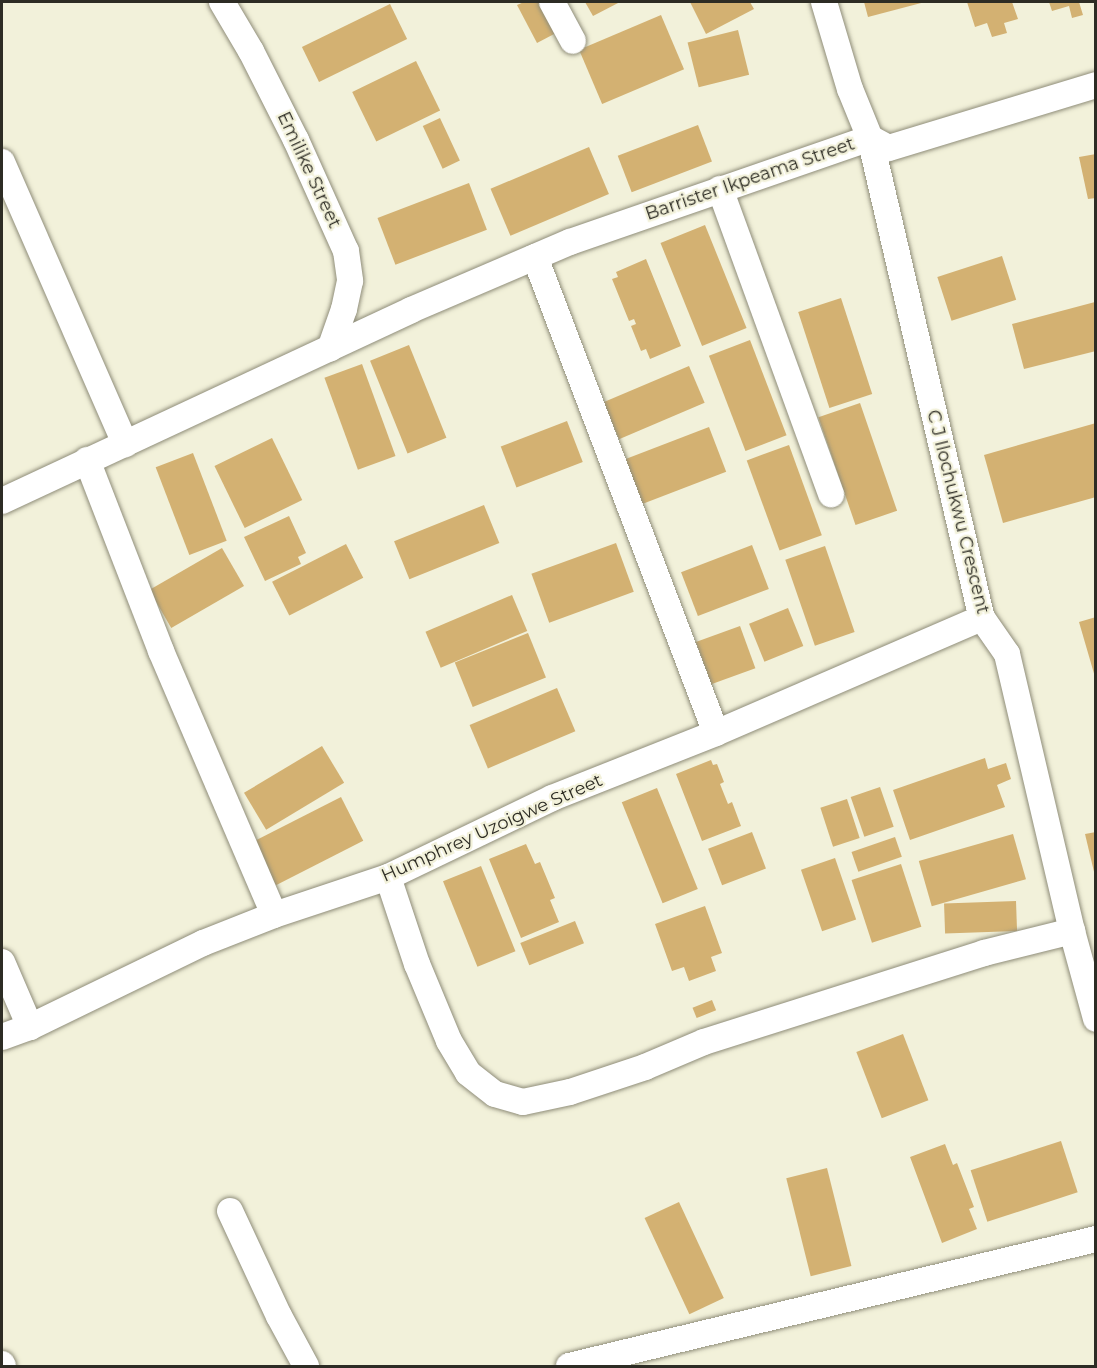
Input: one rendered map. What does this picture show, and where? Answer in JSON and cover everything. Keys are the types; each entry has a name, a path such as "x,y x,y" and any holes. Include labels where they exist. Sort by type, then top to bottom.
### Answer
{"street":[{"name":"Emilike Street","path":"222,2 251,51 286,120 346,250 350,281 344,309 330,349"},
{"path":"552,2 573,41"},
{"name":"C J Ilochukwu Crescent","path":"824,2 850,89 870,138 982,618 1007,654 1095,1019"},
{"name":"Barrister Ikpeama Street","path":"330,349 411,310 535,256 720,189 870,138 889,148 1095,85"},
{"path":"2,162 125,444"},
{"path":"720,189 831,494"},
{"path":"535,256 716,733"},
{"path":"2,501 330,349"},
{"path":"87,460 161,651 274,915"},
{"name":"Humphrey Uzoigwe Street","path":"2,1037 30,1027 203,943 274,915 388,877 552,798 716,733 982,618"},
{"path":"388,877 417,964 450,1041 468,1073 495,1094 523,1102 570,1092 645,1067 704,1042 984,953 1072,931"},
{"path":"2,962 30,1027"},
{"path":"230,1211 279,1316 306,1366"},
{"path":"569,1366 1095,1239"}],"building":[{"path":"524,2 539,2 556,33 537,43 517,5"},
{"path":"585,2 620,2 593,16"},
{"path":"690,2 750,2 754,9 706,34"},
{"path":"864,2 925,2 868,17"},
{"path":"967,2 1012,2 1018,19 1004,23 1007,33 992,37 987,23 975,27"},
{"path":"1049,2 1079,2 1083,15 1072,18 1069,6 1052,11"},
{"path":"390,4 407,39 319,82 302,47"},
{"path":"661,15 684,69 602,104 579,50"},
{"path":"738,30 749,75 699,87 688,43"},
{"path":"416,61 440,110 376,142 352,92"},
{"path":"440,118 460,161 443,169 423,126"},
{"path":"698,125 712,161 632,192 618,156"},
{"path":"589,147 609,194 510,236 491,189"},
{"path":"1096,154 1096,198 1088,199 1079,157"},
{"path":"469,183 487,230 395,265 378,218"},
{"path":"705,225 747,328 702,346 660,243"},
{"path":"1002,256 1016,300 952,321 937,277"},
{"path":"646,259 681,346 650,359 646,349 641,351 631,326 636,324 634,319 629,321 612,279 618,277 616,272"},
{"path":"841,298 872,394 829,408 798,312"},
{"path":"1095,302 1096,351 1024,369 1012,324"},
{"path":"750,340 787,435 745,451 709,356"},
{"path":"409,345 446,438 408,453 370,361"},
{"path":"362,364 396,456 358,470 324,378"},
{"path":"689,366 705,403 619,439 603,402"},
{"path":"860,403 897,511 856,525 818,417"},
{"path":"567,421 583,462 516,488 501,446"},
{"path":"1096,423 1096,497 1003,523 984,455"},
{"path":"709,427 726,472 640,505 623,460"},
{"path":"272,438 302,500 245,528 214,466"},
{"path":"789,445 822,535 780,551 747,460"},
{"path":"193,453 227,541 189,555 156,467"},
{"path":"484,505 499,543 409,579 394,541"},
{"path":"289,516 306,553 298,557 301,564 265,581 244,537"},
{"path":"616,543 634,592 549,623 531,574"},
{"path":"346,544 363,578 289,616 272,582"},
{"path":"752,545 769,589 698,616 681,572"},
{"path":"825,546 855,632 815,646 785,560"},
{"path":"222,548 244,586 171,628 149,590"},
{"path":"512,595 527,631 441,668 425,632"},
{"path":"788,608 803,646 764,662 749,624"},
{"path":"1096,617 1096,677 1095,677 1079,622"},
{"path":"740,626 755,668 711,684 696,642"},
{"path":"528,633 546,678 473,707 455,663"},
{"path":"557,688 575,731 488,768 470,725"},
{"path":"322,746 344,783 266,830 244,793"},
{"path":"985,758 988,769 1006,763 1011,779 997,785 1005,807 910,840 893,790"},
{"path":"711,760 713,765 717,764 724,782 720,784 728,804 732,802 741,826 702,841 676,774"},
{"path":"880,787 894,827 864,837 851,797"},
{"path":"657,788 698,889 663,903 622,802"},
{"path":"341,797 363,841 276,885 254,841"},
{"path":"847,799 860,838 833,847 820,808"},
{"path":"752,832 766,868 722,885 708,849"},
{"path":"1096,832 1096,876 1095,876 1085,834"},
{"path":"1013,834 1026,879 932,906 919,861"},
{"path":"895,837 902,857 858,872 852,852"},
{"path":"526,844 535,864 540,862 555,898 550,900 559,922 521,938 489,859"},
{"path":"835,858 856,919 822,931 801,870"},
{"path":"901,864 921,927 872,943 852,880"},
{"path":"481,866 515,951 477,967 443,881"},
{"path":"1016,901 1017,931 945,933 944,904"},
{"path":"705,906 722,953 711,957 716,971 689,981 684,967 672,971 655,924"},
{"path":"575,921 584,943 529,965 520,943"},
{"path":"712,1000 716,1010 697,1018 693,1008"},
{"path":"903,1034 928,1100 882,1118 856,1052"},
{"path":"1061,1141 1078,1192 987,1222 971,1170"},
{"path":"945,1144 953,1165 957,1163 974,1207 969,1209 977,1229 942,1243 910,1157"},
{"path":"827,1168 851,1266 811,1276 786,1178"},
{"path":"679,1202 724,1298 689,1314 645,1218"}]}
